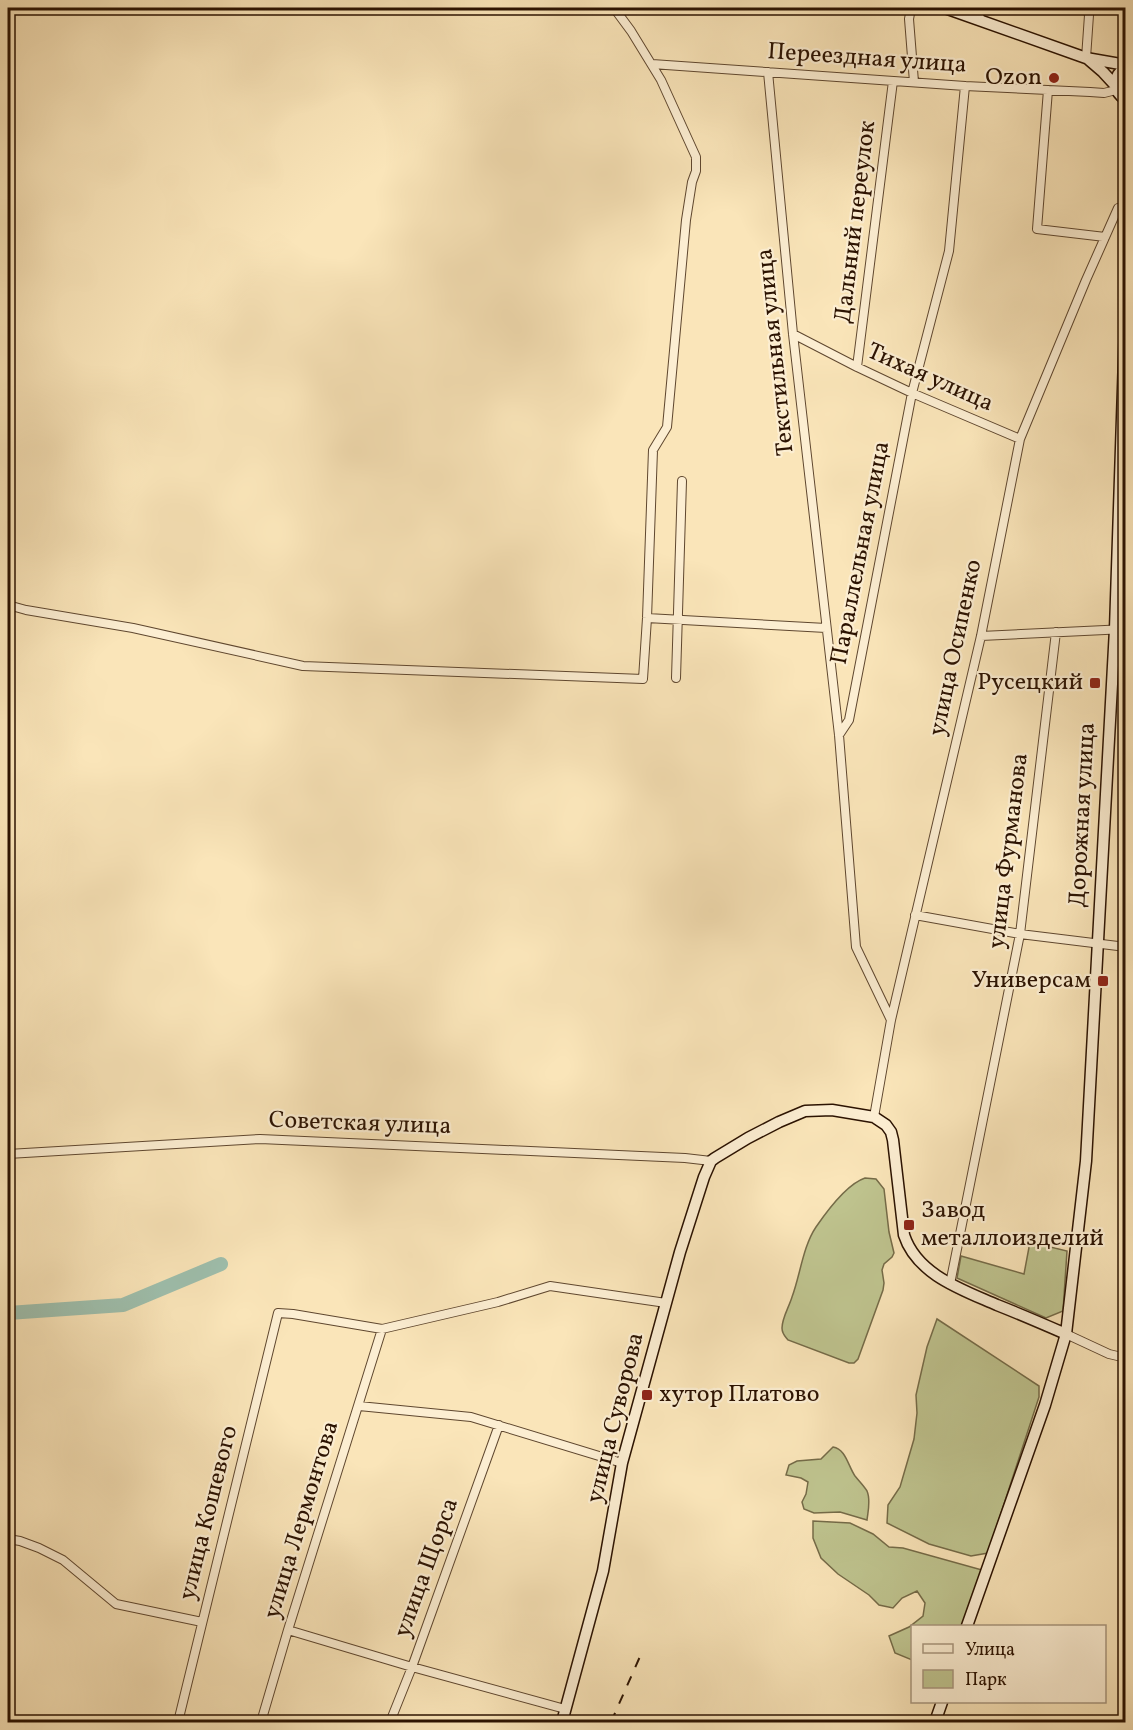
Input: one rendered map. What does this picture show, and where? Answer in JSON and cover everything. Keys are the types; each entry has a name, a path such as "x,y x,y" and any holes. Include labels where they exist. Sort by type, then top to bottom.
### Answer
{"main road":[{"path":"945,8 1087,59 1125,66"},
{"path":"1087,59 1103,72 1121,95"},
{"path":"1121,95 1117,75 1125,66"},
{"name":"Дорожная улица","path":"967,1625 1045,1405 1066,1334 1086,1161 1097,943 1120,629 1125,297"},
{"path":"711,1161 748,1138 805,1111 832,1110 874,1118 886,1125 891,1132 904,1235 907,1245 925,1267 950,1284 1066,1334"},
{"name":"улица Суворова","path":"562,1722 603,1571 622,1463 693,1209 711,1161"},
{"path":"935,1722 941,1703"}],"street":[{"path":"8,605 134,628 303,666 643,679 654,450 667,427 687,220 697,164 694,150 652,64 615,8"},
{"path":"911,8 909,19 914,82"},
{"path":"978,8 980,20"},
{"path":"1086,8 1089,15 1087,59"},
{"name":"Переездная улица","path":"652,64 1121,95"},
{"name":"Текстильная улица","path":"768,72 793,334 839,735"},
{"name":"Дальний переулок","path":"857,367 893,81"},
{"name":"Параллельная улица","path":"891,1020 856,947 839,735 849,720 912,393 949,251 965,86"},
{"path":"1048,90 1037,229 1105,237"},
{"name":"улица Осипенко","path":"874,1118 891,1020 981,636 1020,439 1118,207 1125,206"},
{"name":"Тихая улица","path":"793,334 912,393 1020,439"},
{"path":"676,678 682,481"},
{"path":"647,618 826,627"},
{"path":"981,636 1120,629"},
{"name":"улица Фурманова","path":"950,1284 1020,934 1056,632"},
{"path":"915,915 1020,934 1125,947"},
{"name":"Советская улица","path":"8,1154 260,1139 673,1157 711,1161"},
{"path":"382,1329 498,1302 550,1286 666,1303"},
{"name":"улица Кошевого","path":"178,1722 278,1313 382,1329"},
{"name":"улица Лермонтова","path":"261,1722 382,1329"},
{"path":"1066,1334 1109,1354 1125,1358"},
{"path":"359,1406 471,1417 622,1463"},
{"name":"улица Щорса","path":"390,1722 498,1425"},
{"path":"8,1539 39,1548 63,1560 116,1604 202,1622"},
{"path":"288,1630 565,1709"}],"green space":[{"path":"865,1178 876,1179 884,1189 894,1253 884,1264 883,1290 858,1359 854,1363 849,1363 788,1340 784,1335 782,1324 812,1235 838,1199 851,1186"},
{"path":"1030,1242 1067,1251 1063,1311 1046,1318 957,1278 961,1256 1024,1274"},
{"path":"937,1319 1039,1386 1039,1397 988,1553 971,1556 929,1544 887,1523 888,1505 900,1487 914,1439 917,1413 916,1395 927,1347"},
{"path":"833,1447 844,1454 855,1476 867,1491 869,1502 867,1520 840,1512 814,1513 804,1509 802,1502 808,1482 786,1475 789,1465 797,1461 821,1459"},
{"path":"813,1521 850,1523 873,1534 889,1547 903,1548 982,1570 963,1625 912,1625 923,1616 925,1603 917,1591 902,1598 893,1608 879,1605 821,1558 813,1538"},
{"path":"911,1625 911,1660 895,1653 889,1636"}],"waterway":[{"path":"8,1313 123,1305 221,1264"}],"railway":[{"path":"611,1722 642,1652"}],"place":[{"name":"Ozon","path":"1054,78"},
{"name":"Русецкий","path":"1095,683"},
{"name":"Универсам","path":"1103,981"},
{"name":"Завод металлоизделий","path":"909,1225"},
{"name":"хутор Платово","path":"647,1395"}]}
